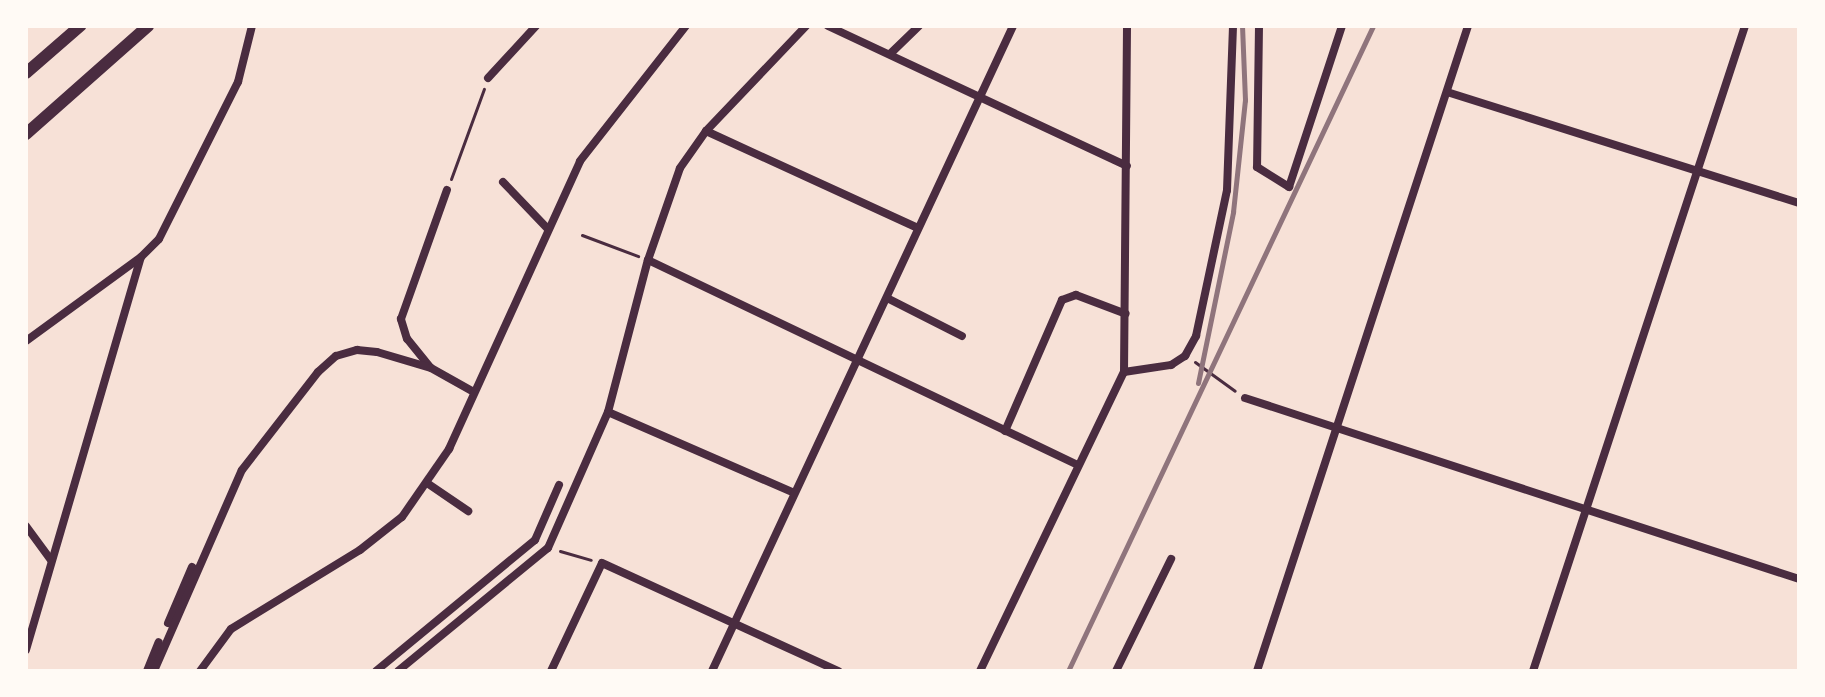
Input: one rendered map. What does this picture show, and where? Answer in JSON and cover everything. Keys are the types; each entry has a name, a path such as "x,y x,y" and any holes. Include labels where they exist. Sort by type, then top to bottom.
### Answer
{"main road":[{"path":"26,73 80,26"},
{"path":"26,134 148,26"}],"street":[{"path":"26,341 141,257 159,239 238,82 252,26"},
{"path":"488,78 536,26"},
{"path":"200,671 231,629 382,535 427,483 449,449 472,391 580,161 686,26"},
{"path":"398,671 548,548 608,412 648,260 680,168 706,131 806,26"},
{"path":"828,26 1127,166"},
{"path":"890,54 919,26"},
{"path":"712,671 1013,26"},
{"path":"980,671 1124,372 1127,26"},
{"path":"1124,372 1171,365 1185,356 1196,336 1227,190 1233,26"},
{"path":"1259,26 1257,167 1289,187 1342,26"},
{"path":"1257,671 1468,26"},
{"path":"1533,671 1745,26"},
{"path":"1447,92 1799,203"},
{"path":"706,131 918,228"},
{"path":"503,182 547,228"},
{"path":"431,368 407,339 401,319 447,190"},
{"path":"26,650 141,257"},
{"path":"648,260 1077,465"},
{"path":"1005,431 1062,300 1076,295 1126,314"},
{"path":"887,298 962,336"},
{"path":"154,671 242,470 292,401 336,356 357,350 377,352 431,368 472,391"},
{"path":"1245,398 1334,430 1799,579"},
{"path":"608,412 794,493"},
{"path":"427,483 468,511"},
{"path":"376,671 535,540 559,485"},
{"path":"26,526 51,560"},
{"path":"1116,671 1171,559"},
{"path":"551,671 602,563 838,671"},
{"path":"147,671 192,567"}],"path":[{"path":"447,190 488,78"},
{"path":"582,235 648,260"},
{"path":"1185,356 1245,398"},
{"path":"548,548 602,563"}],"railway":[{"path":"1198,383 1233,212 1245,100 1242,26"},
{"path":"1068,671 1373,26"}]}
